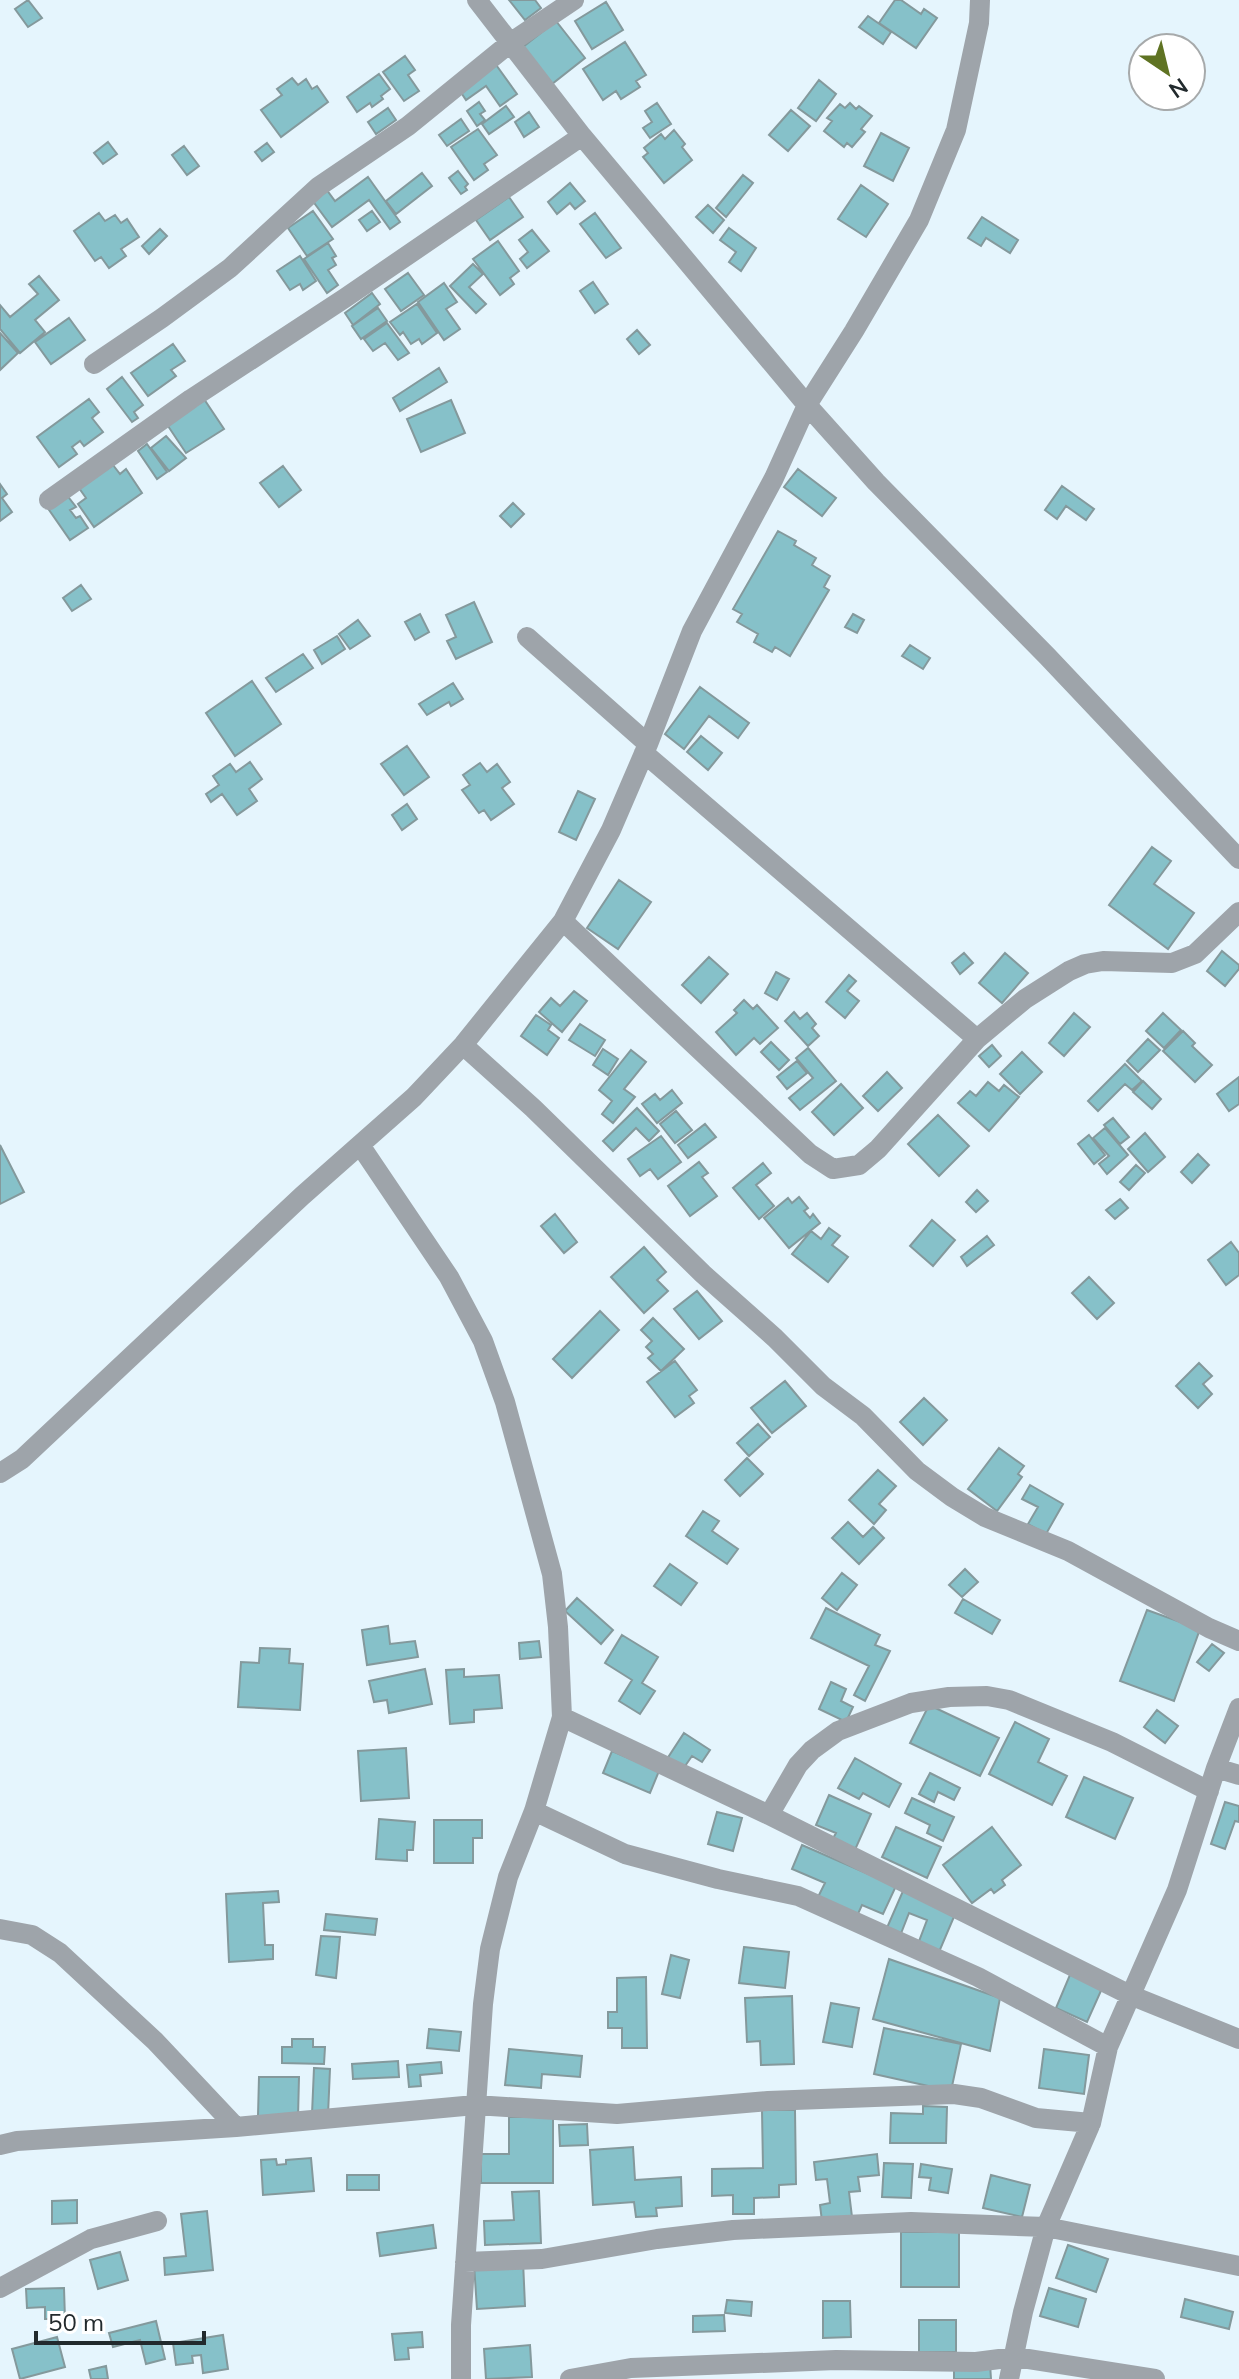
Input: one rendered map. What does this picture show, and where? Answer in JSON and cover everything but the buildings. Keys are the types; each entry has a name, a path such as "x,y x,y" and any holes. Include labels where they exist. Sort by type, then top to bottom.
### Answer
{"street":[{"path":"477,0 582,136 807,405 876,482 1058,667 1239,859"},
{"path":"94,364 230,268 318,187 408,126 510,43 574,0"},
{"path":"0,1473 22,1459 414,1097 463,1045 563,921 611,830 692,631 774,478 807,405 919,220 956,130 979,23 980,0"},
{"path":"49,500 191,399 582,136"},
{"path":"527,637 646,748 977,1039"},
{"path":"563,921 810,1154 833,1169 859,1165 878,1149 977,1039 1025,999 1069,971 1103,961 1172,963 1195,954 1239,912"},
{"path":"463,1045 823,1386 863,1416 917,1471 985,1517 1068,1551 1209,1628 1239,1641"},
{"path":"360,1145 449,1277 483,1341 505,1402 552,1574 558,1627 562,1717 534,1811 508,1877 490,1949 475,2105 461,2379"},
{"path":"769,1815 798,1765 838,1731 911,1703 949,1697 987,1696 1009,1700 1112,1742 1209,1791"},
{"path":"1009,2379 1046,2227 1091,2123 1108,2047 1177,1890 1216,1768 1239,1708"},
{"path":"562,1717 769,1815 1130,1995 1239,2039"},
{"path":"1216,1768 1239,1775"},
{"path":"534,1811 625,1854 798,1896 978,1977 1108,2047"},
{"path":"0,1929 32,1935 60,1953 155,2041 236,2127"},
{"path":"0,2145 475,2105 617,2114 768,2101 954,2094 981,2098 1036,2118 1091,2123"},
{"path":"0,2288 91,2239 157,2221"},
{"path":"465,2262 542,2259 657,2239 733,2230 911,2222 1046,2227 1239,2266"},
{"path":"570,2379 631,2368 702,2373 836,2360 976,2362 1015,2357 1155,2379"}]}
